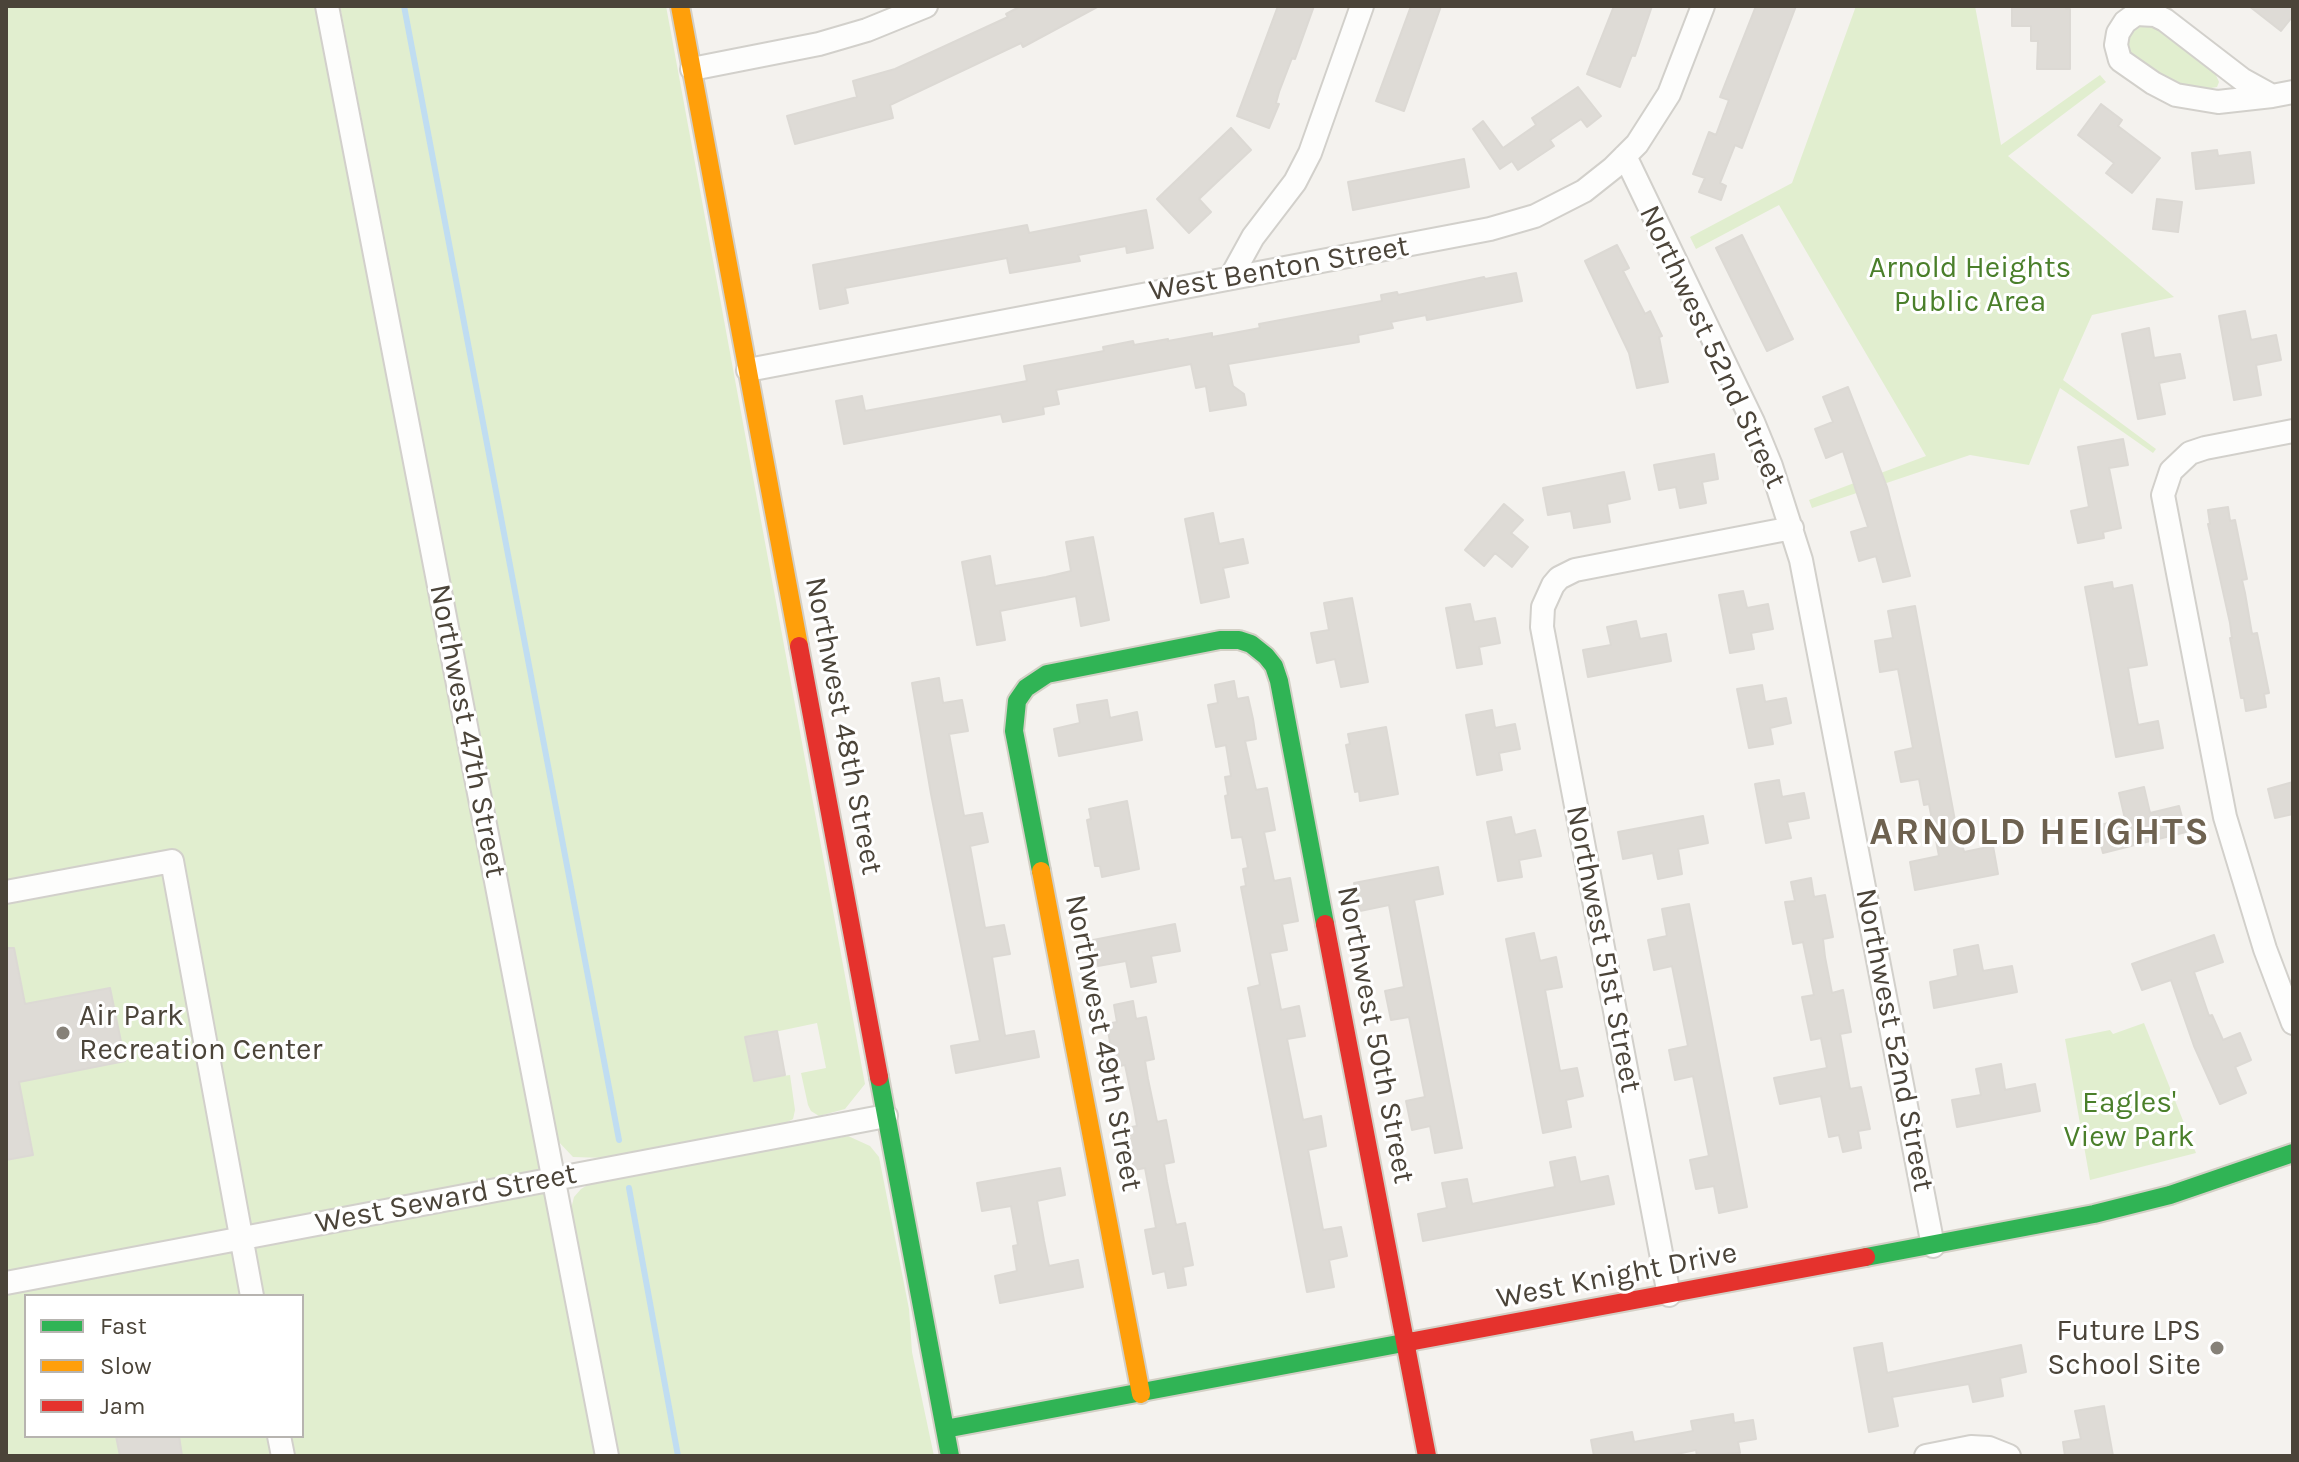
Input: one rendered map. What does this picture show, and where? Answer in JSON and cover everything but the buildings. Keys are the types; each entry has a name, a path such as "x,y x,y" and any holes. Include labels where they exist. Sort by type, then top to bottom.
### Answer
{"street":[{"name":"Northwest 47th Street","path":"327,6 607,1456"},
{"name":"Northwest 48th Street","path":"680,6 950,1456"},
{"path":"692,69 819,44 867,30 926,6"},
{"path":"1231,277 1253,237 1295,182 1310,153 1362,6"},
{"name":"West Benton Street","path":"748,370 1505,226 1535,216 1567,201 1599,179 1625,156 1647,130 1669,94 1703,6"},
{"path":"2136,14 2155,15 2243,80 2282,94 2218,102 2176,95 2120,60 2116,45 2118,33 2125,22 2136,14"},
{"name":"Northwest 52nd Street","path":"1625,156 1753,422 1792,528 1809,593 1933,1246"},
{"path":"2293,431 2197,450 2180,460 2165,485 2164,508 2216,782 2238,863 2293,1023"},
{"name":"Northwest 51st Street","path":"1669,1295 1542,627 1544,602 1553,585 1575,570 1792,528"},
{"name":"Northwest 49th Street","path":"1141,1394 1014,731 1017,701 1032,682 1055,671 1220,640 1243,641"},
{"name":"Northwest 50th Street","path":"1243,641 1257,647 1266,656 1274,666 1279,681 1427,1456"},
{"path":"6,892 172,861 252,1294"},
{"name":"West Seward Street","path":"6,1283 886,1116"},
{"name":"West Knight Drive","path":"945,1429 2094,1214 2170,1195 2293,1153"},
{"path":"1926,1456 1971,1447 1989,1448 2009,1456"}],"green space":[{"path":"6,6 327,6 607,1456 6,1456"},
{"path":"340,6 666,6 865,1084 845,1109 819,1116 808,1105 801,1073 826,1068 817,1023 746,1038 754,1080 790,1075 795,1110 793,1119 784,1124 605,1158 573,1157 556,1139"},
{"name":"Arnold Heights Public Area","path":"1856,6 1975,6 2001,145 2100,75 2106,82 2008,156 2174,297 2092,315 2063,380 2156,449 2153,453 2060,388 2029,465 1970,455 1812,508 1809,500 1926,456 1779,205 1696,249 1690,237 1792,183"},
{"path":"2155,25 2215,73 2219,82 2217,87 2201,90 2183,85 2133,58 2127,43 2129,35 2132,29"},
{"name":"Eagles' View Park","path":"2144,1023 2196,1153 2090,1180 2065,1039 2110,1030 2113,1034"},
{"path":"848,1136 870,1146 879,1157 909,1309 912,1352 934,1456 616,1456 571,1209 574,1197 591,1183"}],"waterway":[{"path":"404,6 619,1140"},
{"path":"629,1188 678,1456"}],"traffic: fast":[{"path":"1041,871 1014,731 1017,701 1026,688 1047,674 1220,640 1239,640 1251,644 1266,656 1274,666 1279,681 1325,924"},
{"path":"879,1077 950,1456"},
{"path":"1866,1257 2094,1214 2170,1195 2293,1153"},
{"path":"945,1429 1414,1341"}],"traffic: slow":[{"path":"680,6 799,646"},
{"path":"1041,871 1141,1394"}],"traffic: jam":[{"path":"799,646 879,1077"},
{"path":"1325,924 1427,1456"},
{"path":"1414,1341 1866,1257"}],"place":[{"name":"Air Park Recreation Center","path":"63,1033"},
{"name":"Future LPS School Site","path":"2217,1348"}],"district":[{"name":"ARNOLD HEIGHTS","path":"2040,833"}]}
